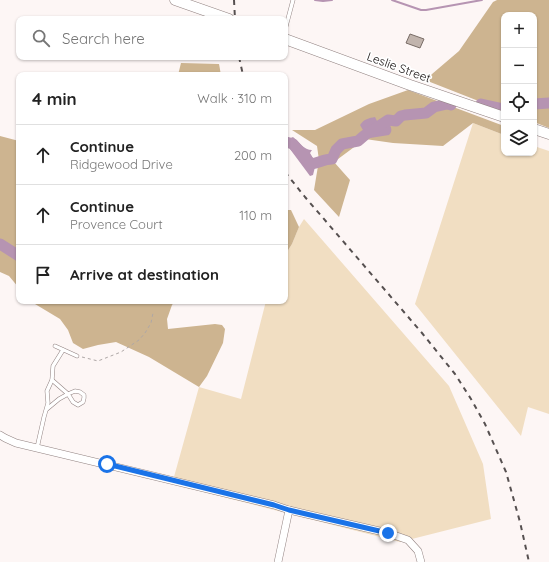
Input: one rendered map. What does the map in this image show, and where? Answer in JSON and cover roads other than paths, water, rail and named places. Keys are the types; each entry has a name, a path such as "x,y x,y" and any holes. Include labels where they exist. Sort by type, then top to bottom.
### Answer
{"street":[{"path":"175,0 220,16"},
{"name":"Leslie Street","path":"288,40 410,85 501,116"},
{"path":"537,130 549,134"},
{"path":"0,435 16,443 388,533 408,540 418,550 421,562"},
{"path":"278,562 289,510"}],"lane":[{"path":"288,19 293,0"},
{"path":"55,346 77,356"},
{"path":"37,448 48,403 47,391 52,380 53,366 63,350"},
{"path":"46,410 59,399 68,394 75,391 84,395 84,398 83,402 78,405 73,402 68,394 52,380"}],"waterway":[{"path":"315,0 332,0"},
{"path":"392,0 421,10 482,0"},
{"path":"537,104 549,103"},
{"path":"288,143 293,144 311,164 332,159 336,150 342,144 358,141 388,120 396,121 401,116 426,113 434,107 447,104 451,105"},
{"path":"481,104 501,108"},
{"path":"0,244 16,254"}],"railway":[{"path":"234,0 235,16"},
{"path":"240,60 242,72"},
{"path":"288,176 422,333 455,374 471,399 485,424 506,472 529,562"}]}
